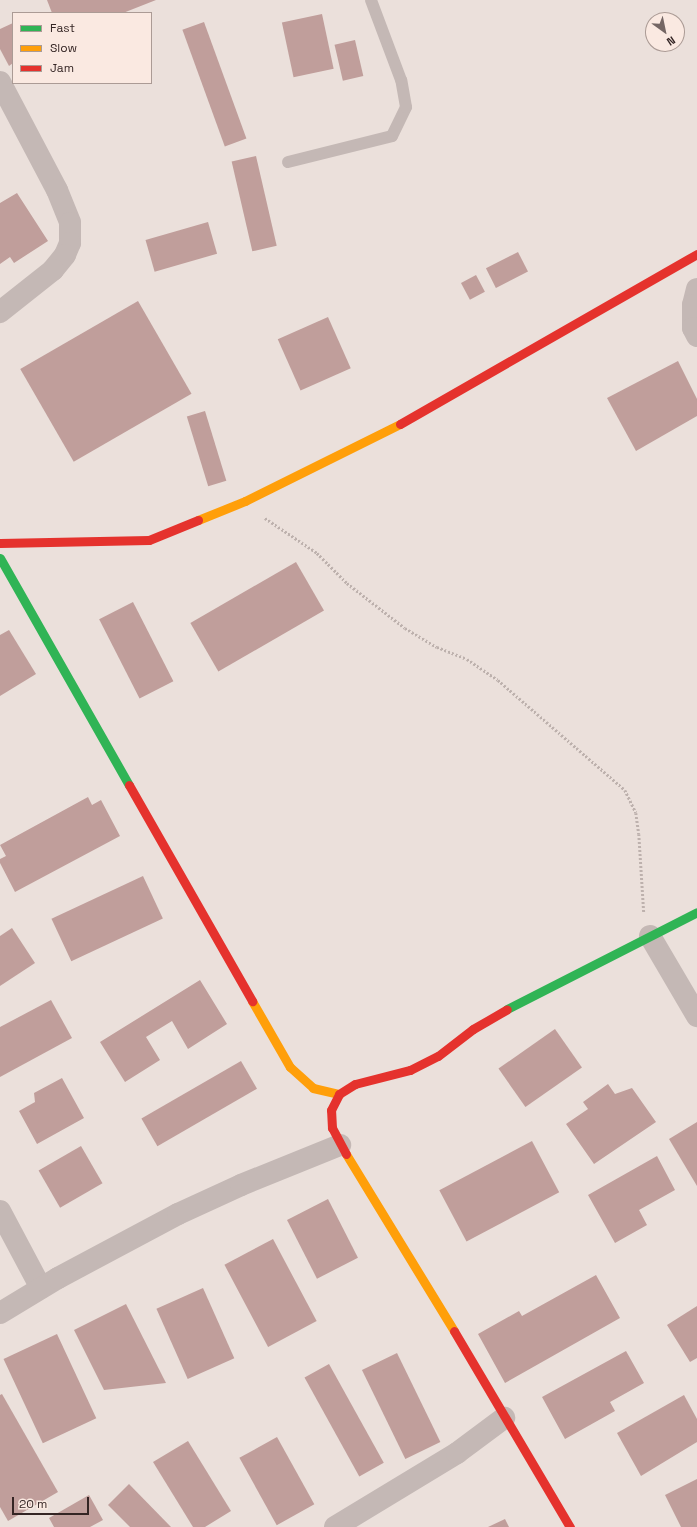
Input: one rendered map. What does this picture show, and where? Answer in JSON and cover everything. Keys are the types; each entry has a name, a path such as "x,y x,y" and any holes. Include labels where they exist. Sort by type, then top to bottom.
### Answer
{"street":[{"path":"0,82 57,190 70,223 70,243 65,255 53,270 0,312"},
{"path":"0,543 149,540 245,501 375,438 697,254"},
{"path":"697,289 693,305 693,328 697,336"},
{"path":"0,558 290,1067 313,1088 320,1091 340,1094"},
{"path":"570,1527 340,1145 332,1128 331,1110 340,1094 355,1084 410,1070 438,1056 473,1029 503,1011 697,912"},
{"path":"650,936 697,1016"},
{"path":"0,1313 41,1288 178,1214 241,1185 340,1145"},
{"path":"0,1211 41,1288"},
{"path":"335,1527 457,1453 504,1418"}],"lane":[{"path":"288,162 392,136 406,107 401,80 371,0"}],"path":[{"path":"245,501 270,523 317,553 347,583 405,628 436,648 467,659 498,680 625,790 636,813 641,860 642,906 650,936"}],"building":[{"path":"47,0 156,0 126,12 52,12"},
{"path":"322,14 334,69 294,77 282,23"},
{"path":"204,22 246,139 225,146 182,30"},
{"path":"12,23 12,64 9,66 0,49 0,29"},
{"path":"355,40 363,76 343,81 335,45"},
{"path":"256,156 277,246 252,251 232,162"},
{"path":"17,193 48,241 14,263 10,257 0,264 0,203"},
{"path":"208,222 217,254 155,272 146,240"},
{"path":"518,252 528,272 496,288 486,268"},
{"path":"476,275 485,292 470,300 461,283"},
{"path":"138,301 192,394 74,462 20,369"},
{"path":"328,317 351,368 301,391 278,339"},
{"path":"678,361 697,399 697,416 636,451 607,398"},
{"path":"205,411 226,481 208,486 187,417"},
{"path":"296,562 324,610 218,671 190,623"},
{"path":"133,602 173,681 140,699 99,619"},
{"path":"9,630 36,674 0,696 0,635"},
{"path":"88,797 92,805 101,800 120,836 15,892 0,863 0,859 6,856 0,845"},
{"path":"143,876 163,919 71,961 51,919"},
{"path":"12,928 35,963 0,986 0,936"},
{"path":"200,980 227,1024 188,1049 172,1021 146,1037 160,1060 125,1082 100,1042"},
{"path":"51,1000 72,1038 0,1077 0,1027"},
{"path":"555,1029 582,1068 525,1107 498,1069"},
{"path":"241,1061 257,1089 157,1146 141,1118"},
{"path":"62,1078 84,1118 37,1144 19,1111 35,1102 34,1093"},
{"path":"608,1084 615,1094 632,1088 656,1122 594,1164 566,1124 588,1109 583,1102"},
{"path":"697,1122 697,1186 669,1139"},
{"path":"532,1141 559,1192 467,1242 439,1190"},
{"path":"81,1146 102,1183 60,1208 39,1170"},
{"path":"657,1156 675,1190 639,1210 647,1225 615,1243 588,1195"},
{"path":"328,1199 358,1258 317,1279 287,1220"},
{"path":"273,1239 317,1321 268,1347 224,1265"},
{"path":"596,1275 620,1318 505,1383 478,1334 519,1311 522,1316"},
{"path":"203,1288 234,1358 188,1379 156,1309"},
{"path":"126,1304 166,1383 104,1390 74,1330"},
{"path":"697,1306 697,1358 690,1362 667,1325"},
{"path":"57,1334 96,1418 43,1443 4,1359"},
{"path":"626,1351 644,1383 610,1402 615,1411 565,1439 542,1397"},
{"path":"397,1353 440,1442 405,1459 362,1370"},
{"path":"329,1364 384,1463 359,1476 305,1378"},
{"path":"2,1394 58,1492 8,1521 0,1507 0,1395"},
{"path":"684,1395 697,1419 697,1442 641,1476 617,1433"},
{"path":"277,1437 314,1504 277,1525 239,1458"},
{"path":"188,1441 231,1511 205,1527 193,1527 153,1462"},
{"path":"697,1479 697,1527 681,1527 665,1495"},
{"path":"129,1484 171,1527 130,1527 108,1505"},
{"path":"89,1495 103,1520 90,1527 54,1527 49,1518"},
{"path":"505,1519 509,1527 488,1527"}],"traffic: fast":[{"path":"0,558 129,785"},
{"path":"507,1009 697,912"}],"traffic: slow":[{"path":"198,520 245,501 400,424"},
{"path":"252,1001 290,1067 313,1088 339,1094"},
{"path":"346,1154 454,1331"}],"traffic: jam":[{"path":"400,424 697,254"},
{"path":"0,543 149,540 198,520"},
{"path":"129,785 252,1001"},
{"path":"346,1154 332,1128 331,1110 339,1094 355,1084 410,1070 438,1056 473,1029 507,1009"},
{"path":"454,1331 570,1527"}]}
